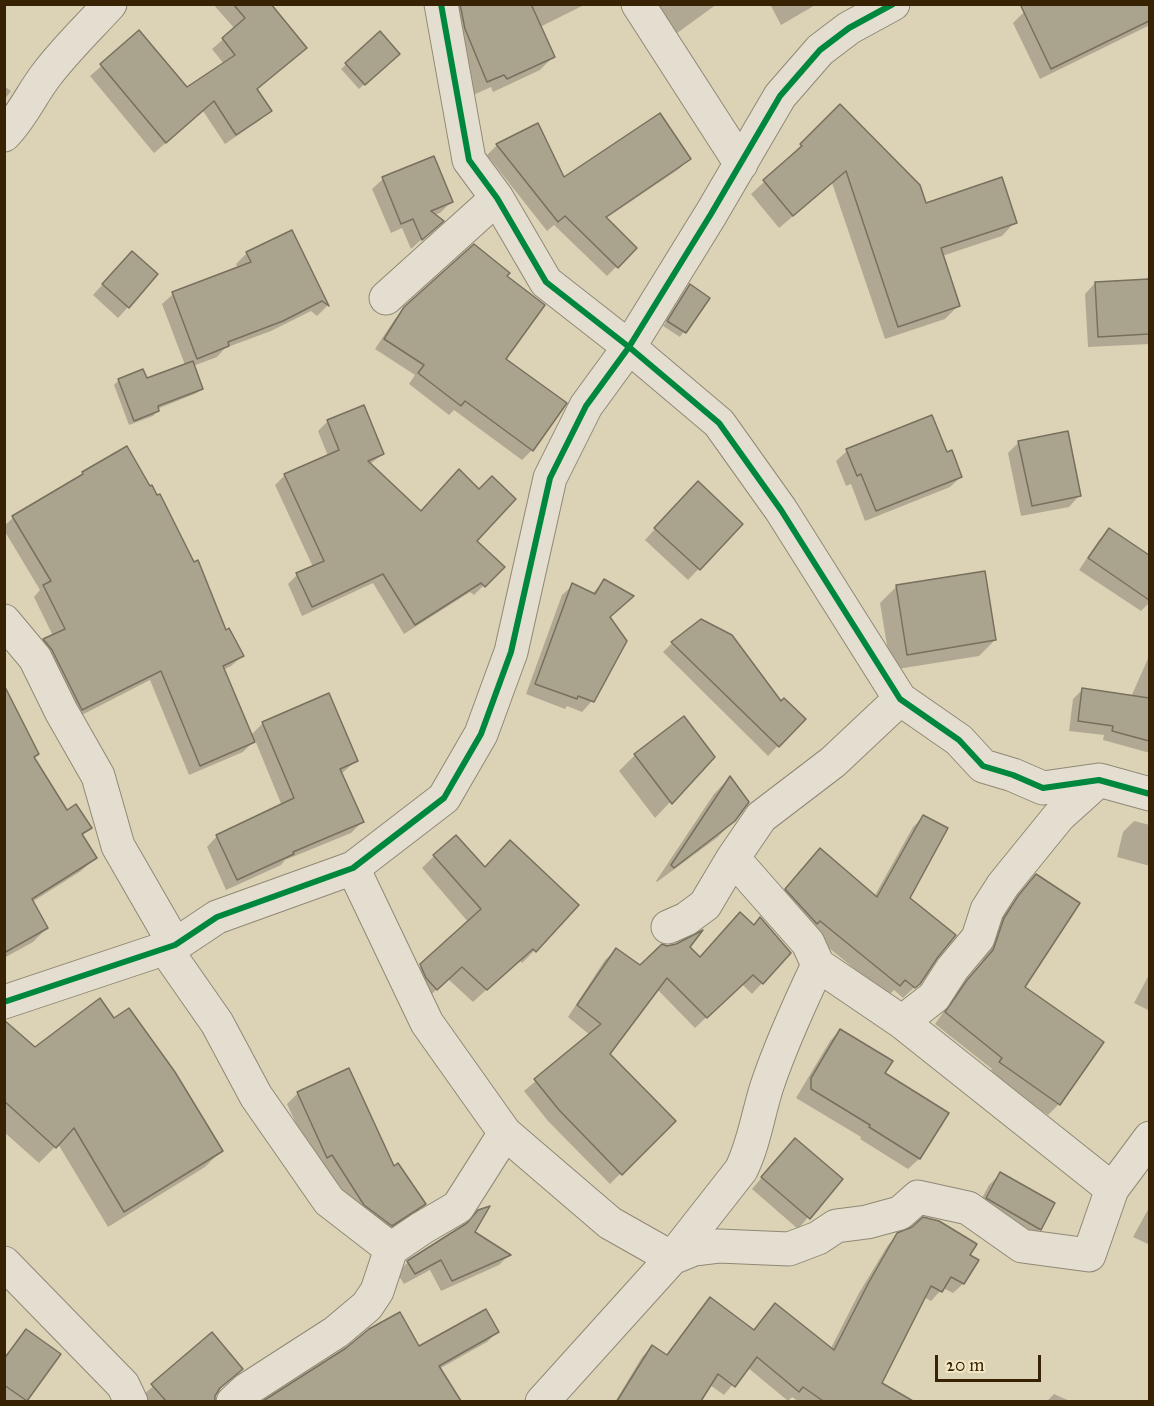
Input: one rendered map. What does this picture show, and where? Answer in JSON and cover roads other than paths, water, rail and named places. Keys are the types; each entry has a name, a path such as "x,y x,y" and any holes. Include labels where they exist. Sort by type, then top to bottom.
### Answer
{"street":[{"path":"4,135 16,123 30,97 48,73 110,4"},
{"path":"441,4 469,160 497,198 546,282 629,347 719,423 781,510 900,699 959,740 982,766 1013,774 1043,788 1099,780 1149,794"},
{"path":"638,4 741,164"},
{"path":"4,1002 169,946 217,917 353,868 444,798 481,734 511,652 550,478 586,406 629,347 780,96 820,50 849,28 893,4"},
{"path":"386,298 497,198"},
{"path":"4,621 35,658 61,711 98,776 118,846 169,946 217,1023 256,1096 329,1201 391,1249"},
{"path":"668,927 686,919 705,905 761,817 833,762 900,699"},
{"path":"902,1022 934,997 952,969 978,938 987,910 1003,885 1059,816 1099,780"},
{"path":"733,858 808,943 818,965 902,1022 1112,1189"},
{"path":"353,868 427,1023 505,1133 610,1223 672,1258"},
{"path":"542,1401 672,1258 741,1170 790,1024 818,965"},
{"path":"233,1401 246,1390 336,1332 367,1306 377,1291 391,1249 458,1207 505,1133"},
{"path":"672,1258 694,1249 719,1246 789,1249 818,1238 836,1226 867,1222 900,1213 918,1197 968,1208 1022,1246 1089,1255 1112,1189 1149,1138"},
{"path":"4,1263 123,1385 131,1401"}]}
